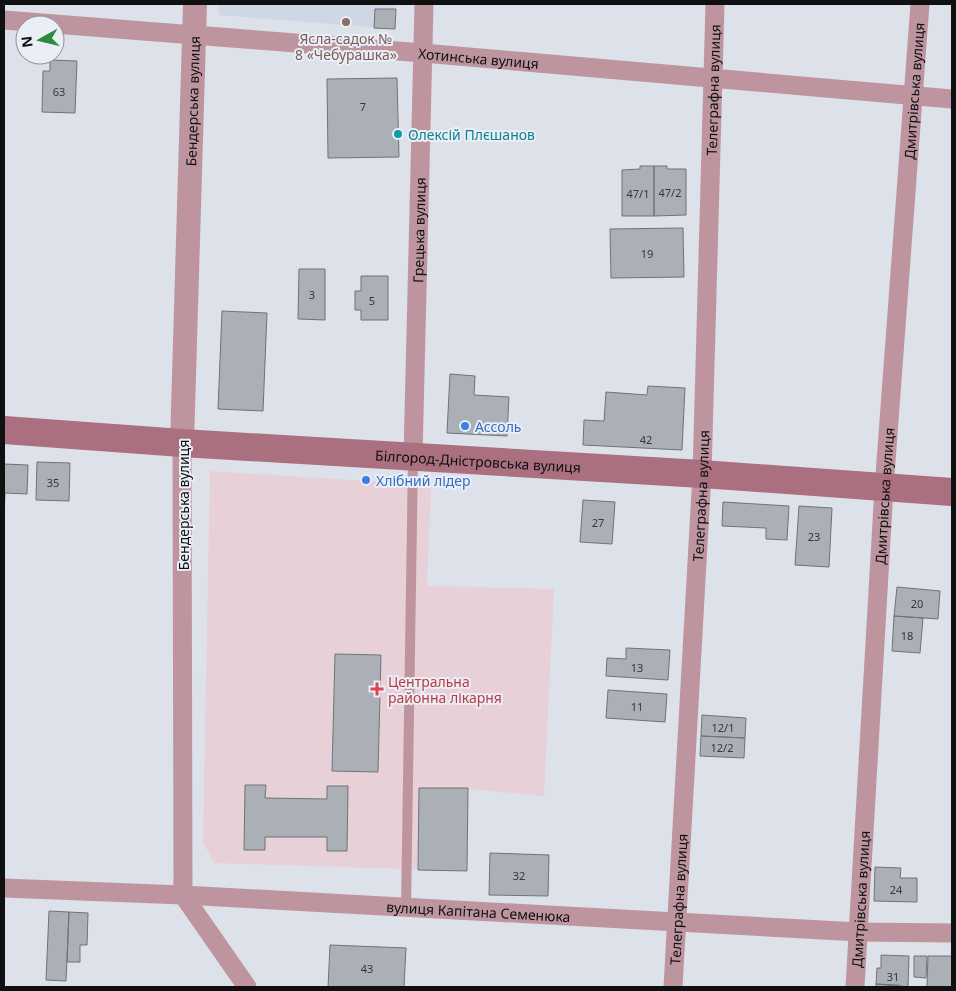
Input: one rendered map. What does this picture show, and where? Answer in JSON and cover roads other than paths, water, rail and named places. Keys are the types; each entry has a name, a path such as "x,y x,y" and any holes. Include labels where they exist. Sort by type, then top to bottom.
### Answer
{"main road":[{"name":"Білгород-Дністровська вулиця","path":"4,430 182,443 702,474 952,492"}],"street":[{"name":"Бендерська вулиця","path":"183,895 182,443 195,4"},
{"name":"Грецька вулиця","path":"413,456 424,4"},
{"name":"Телеграфна вулиця","path":"673,987 675,921 702,474 715,4"},
{"name":"Дмитрівська вулиця","path":"855,987 884,488 920,4"},
{"name":"Хотинська вулиця","path":"4,20 423,53 952,99"},
{"name":"вулиця Капітана Семенюка","path":"4,888 183,895 859,932 952,933"},
{"path":"183,895 247,987"}],"lane":[{"path":"406,908 413,456"}],"place":[{"name":"Ясла-садок № 8 «Чебурашка»","path":"346,22"},
{"name":"Олексій Плєшанов","path":"398,134"},
{"name":"Ассоль","path":"465,426"},
{"name":"Хлібний лідер","path":"366,480"},
{"name":"Центральна районна лікарня","path":"377,689"}]}
